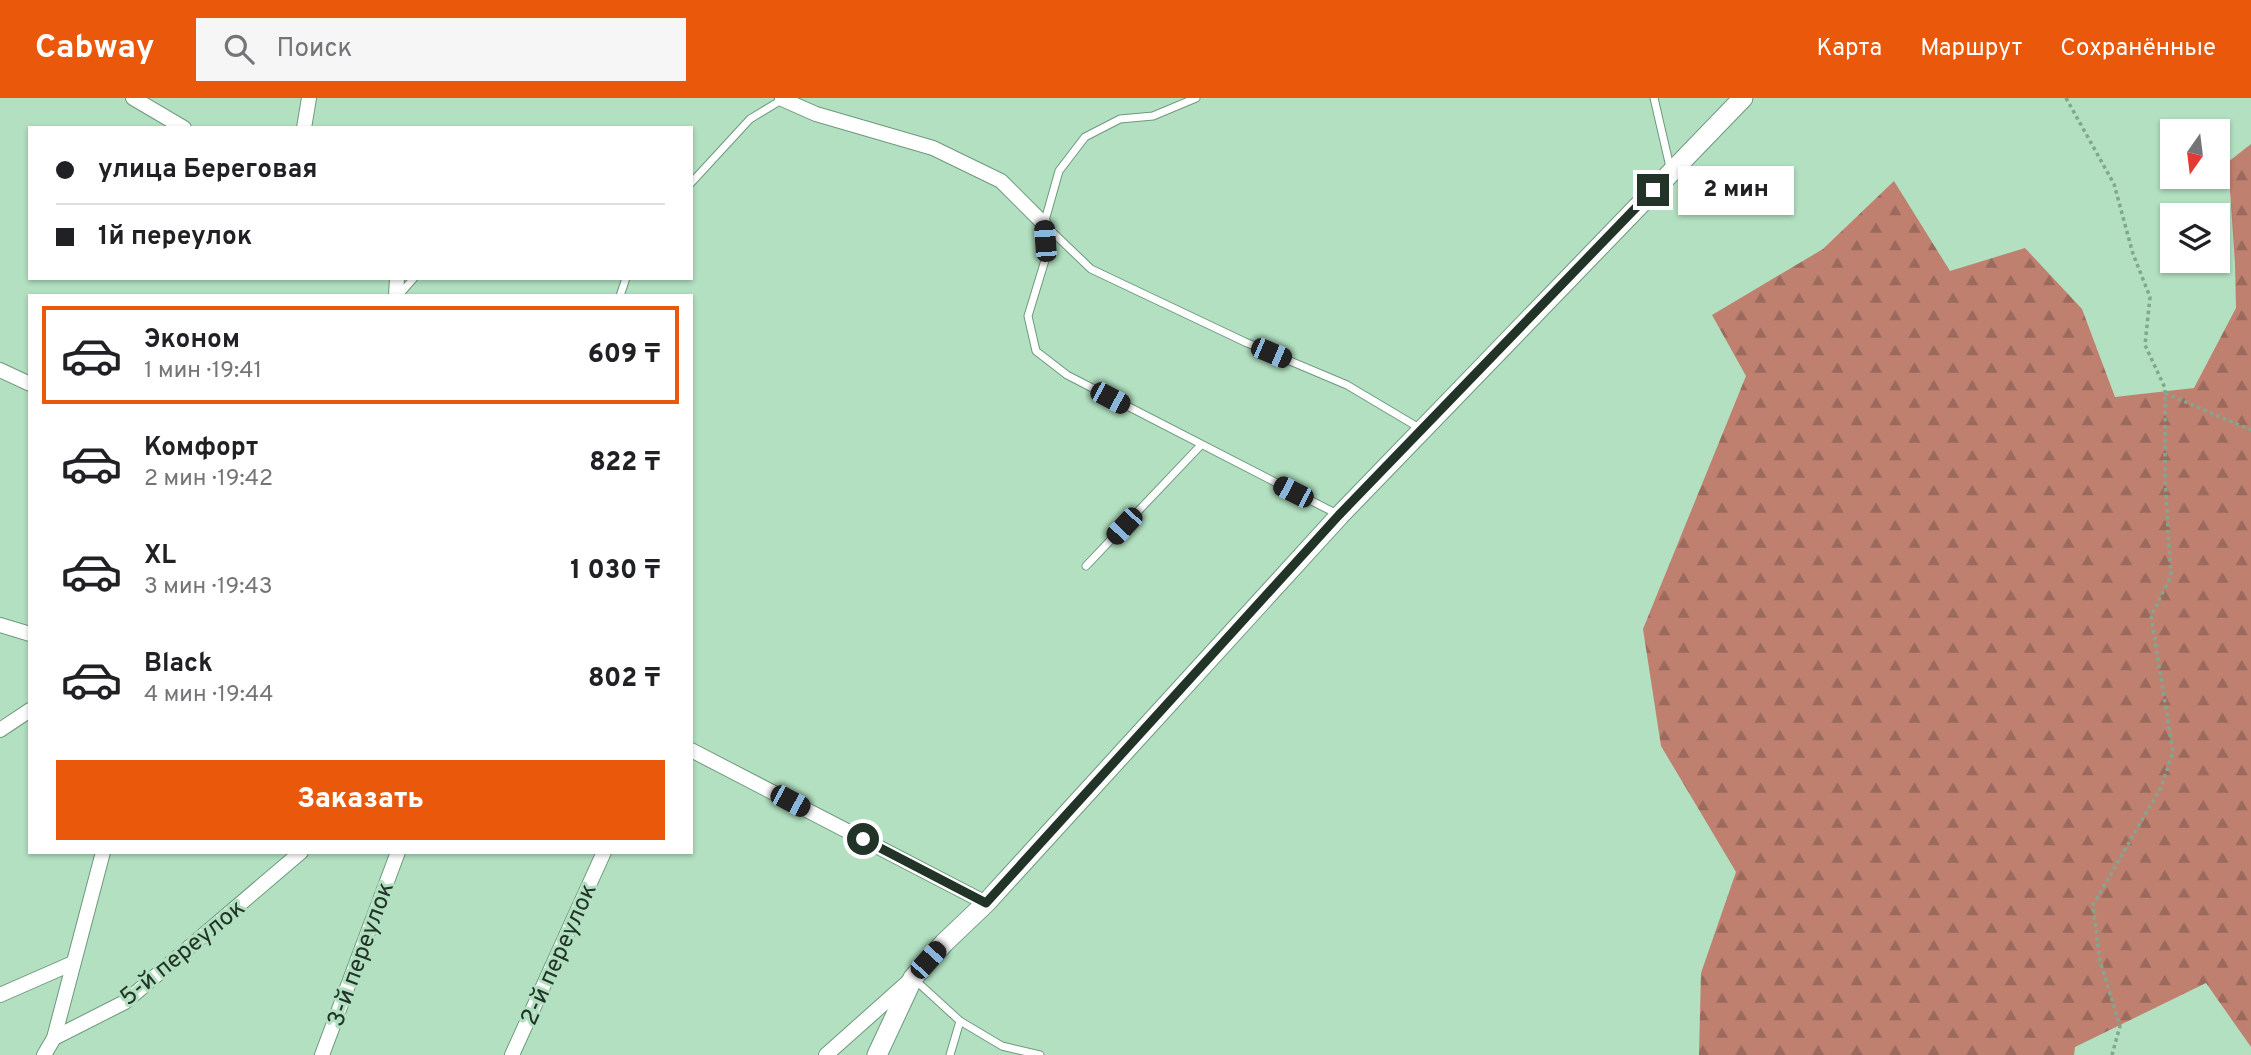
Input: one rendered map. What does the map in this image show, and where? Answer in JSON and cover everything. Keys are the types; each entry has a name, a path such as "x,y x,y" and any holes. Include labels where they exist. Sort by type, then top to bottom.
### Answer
{"street":[{"path":"133,98 181,126"},
{"path":"304,126 309,98"},
{"path":"826,1055 913,978 944,943 986,903 1339,515 1743,98"},
{"path":"783,99 816,114 944,153 1001,181 1044,224"},
{"path":"0,370 28,383"},
{"path":"0,625 28,633"},
{"path":"0,730 28,711"},
{"path":"693,751 986,903"},
{"path":"44,1055 54,1038 102,854"},
{"name":"5-й переулок","path":"54,1038 125,1002 299,854"},
{"name":"3-й переулок","path":"323,1055 397,854"},
{"name":"2-й переулок","path":"512,1055 603,854"},
{"path":"0,995 73,963"},
{"path":"877,1055 913,978"}],"lane":[{"path":"1196,98 1153,116 1120,119 1085,137 1059,172 1044,224 1046,257 1028,316 1036,351 1067,375 1339,515"},
{"path":"1654,98 1671,172"},
{"path":"693,181 750,119 783,99"},
{"path":"1044,224 1091,269 1245,342 1347,385 1422,429"},
{"path":"399,294 412,280"},
{"path":"1086,566 1201,445"},
{"path":"913,978 960,1021 1002,1046 1040,1055"},
{"path":"950,1055 960,1021"}],"path":[{"path":"2066,98 2114,184 2133,254 2150,297 2145,345 2165,388 2165,480 2171,576 2151,616 2173,752 2161,787 2093,905 2099,961 2120,1026 2112,1055"},
{"path":"2165,393 2251,430"}],"green space":[{"path":"2251,144 2251,1047 2206,983 2075,1047 2074,1055 1699,1055 1701,973 1736,872 1661,746 1643,629 1746,376 1712,315 1823,249 1894,181 1950,271 2025,248 2082,309 2115,397 2194,388 2236,308 2230,160"}],"route":[{"path":"863,839 986,903 1339,515 1653,190"}]}
